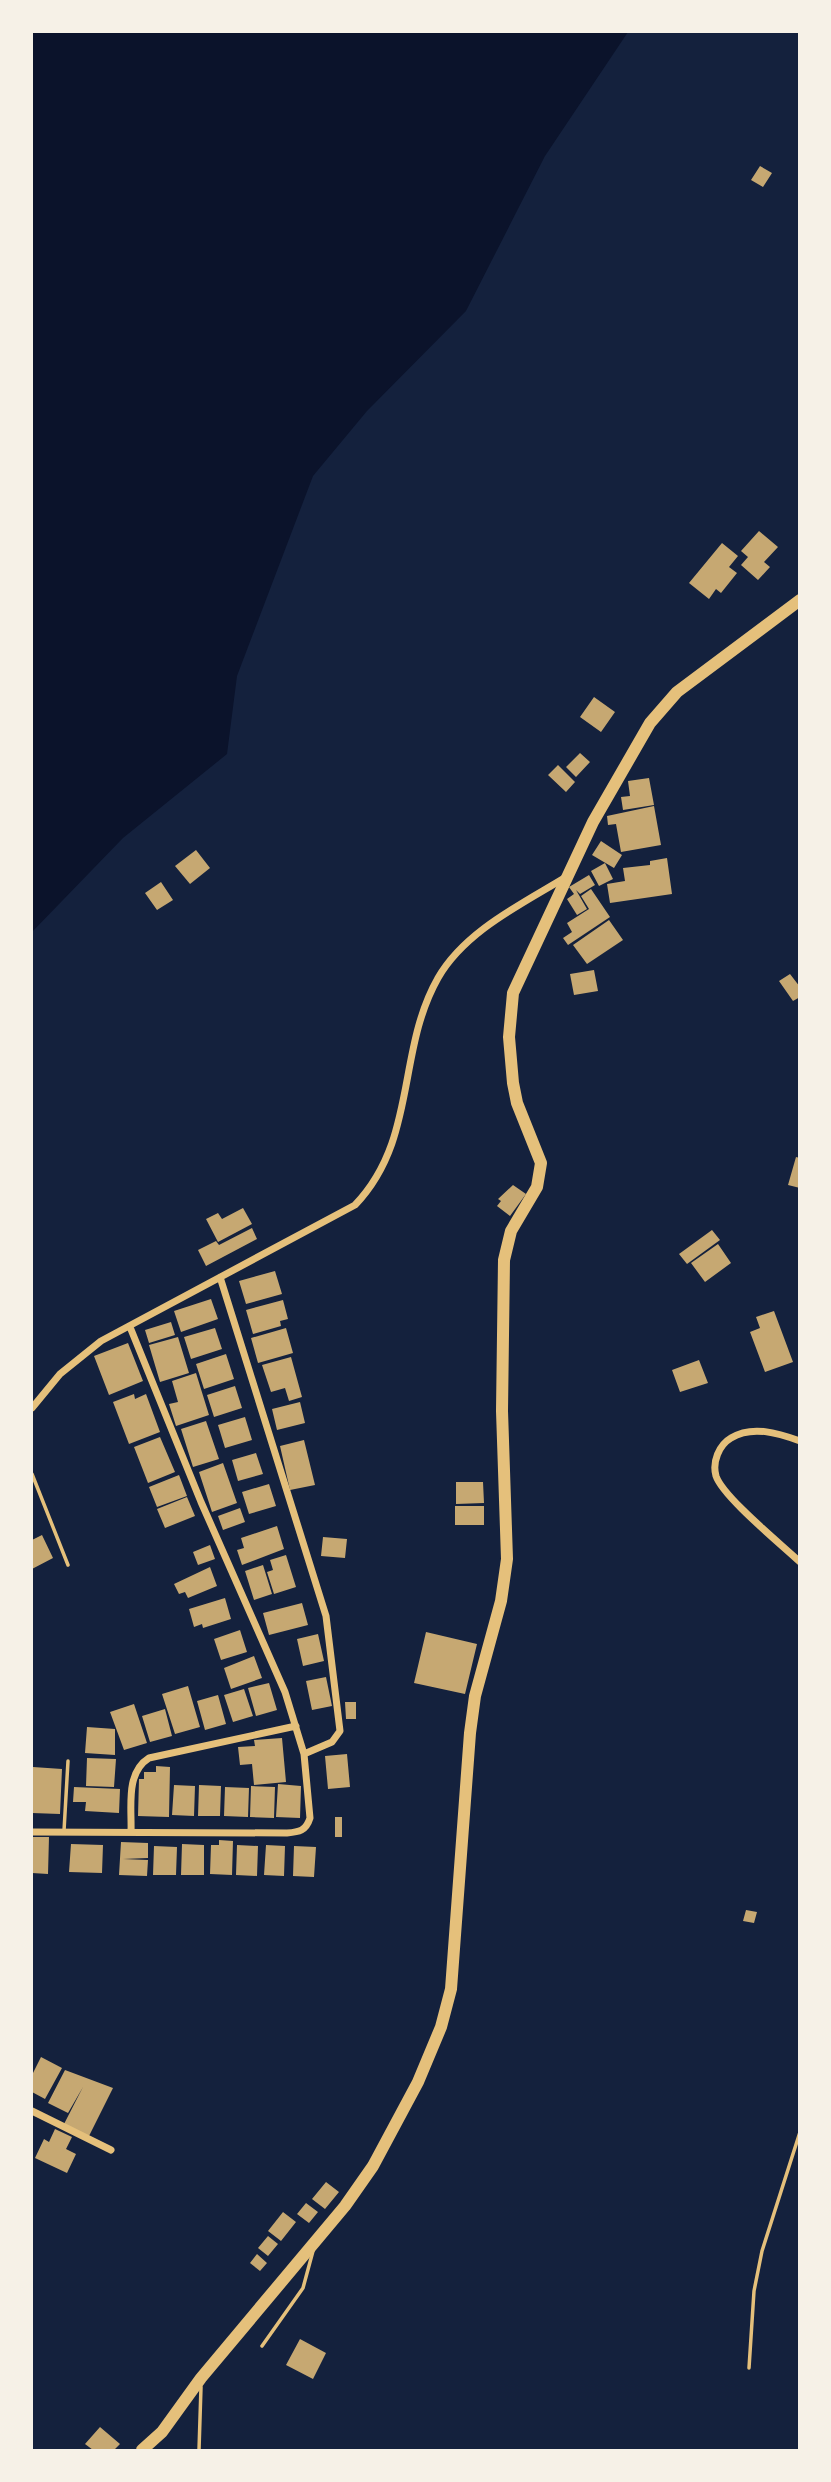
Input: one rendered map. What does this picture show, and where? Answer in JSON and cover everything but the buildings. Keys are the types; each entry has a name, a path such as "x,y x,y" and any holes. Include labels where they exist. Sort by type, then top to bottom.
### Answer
{"highway":[{"path":"142,2451 162,2432 201,2378 345,2206 373,2166 418,2082 441,2027 451,1989 475,1696 501,1601 507,1559 502,1411 505,1260 512,1231 530,1203 541,1175 538,1149 520,1111 513,1083 510,1008 518,978 619,773 665,704 697,675 800,600"}],"street":[{"path":"32,1408 78,1358 220,1277 355,1205 369,1190 391,1152 400,1124 415,1041 439,977 470,940 567,876"},
{"path":"220,1277 330,1634 340,1731 332,1742 304,1754"},
{"path":"32,1832 299,1832 307,1827 310,1818 304,1754 276,1669 201,1502 130,1327"},
{"path":"800,1441 769,1432 738,1434 720,1448 715,1469 716,1477 727,1492 800,1562"},
{"path":"131,1832 132,1787 140,1764 149,1758 296,1726"},
{"path":"32,2112 111,2150"}],"lane":[{"path":"32,1474 68,1565"},
{"path":"64,1831 68,1761"},
{"path":"262,2346 303,2288 315,2239"},
{"path":"199,2451 201,2378"}],"path":[{"path":"749,2368 754,2291 762,2251 800,2132"}],"water":[{"path":"32,32 628,32 545,156 466,311 367,411 313,476 237,676 227,754 123,838 32,932"}]}
